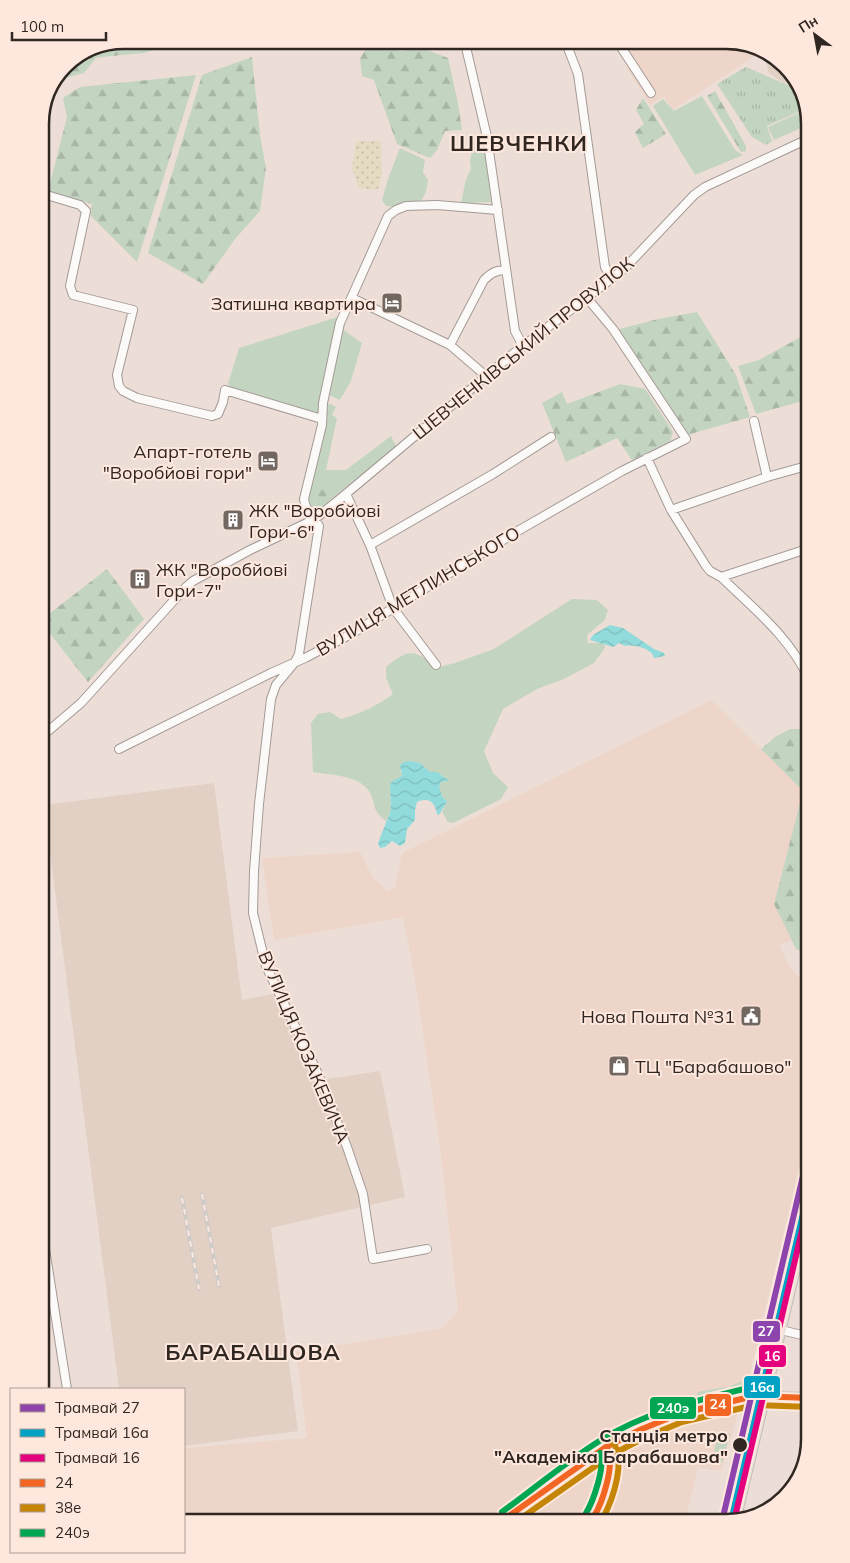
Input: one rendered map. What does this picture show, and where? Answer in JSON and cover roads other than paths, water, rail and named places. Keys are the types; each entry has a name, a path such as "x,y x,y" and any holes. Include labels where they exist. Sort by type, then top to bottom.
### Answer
{"main road":[{"path":"737,1513 801,1244"},
{"path":"765,1397 801,1398"}],"street":[{"path":"465,49 487,137 516,331 523,346"},
{"path":"568,49 578,74 605,268 612,279"},
{"path":"622,49 651,93"},
{"name":"ШЕВЧЕНКІВСЬКИЙ ПРОВУЛОК","path":"49,730 81,703 193,581 250,550 315,519 523,346 624,269 694,195 705,187 801,142"},
{"path":"49,196 80,205 86,211 70,286 71,292 133,310 117,375 119,386 123,391 137,398 212,416 218,414 223,402 224,390 322,422"},
{"path":"315,519 306,510 304,499 322,422 323,404 340,323 388,216 406,206 438,205 498,210"},
{"path":"450,345 484,280 497,270 506,270"},
{"path":"352,298 450,345 486,376"},
{"name":"ВУЛИЦЯ МЕТЛИНСЬКОГО","path":"119,748 353,633 516,532 622,471 686,439 613,328 587,298"},
{"path":"754,421 767,477"},
{"path":"370,545 494,474 552,437"},
{"path":"647,458 671,510 706,566 710,571 721,577 780,634 793,650 801,665"},
{"path":"671,510 767,477 801,468"},
{"path":"346,494 370,545 393,608 436,665"},
{"name":"ВУЛИЦЯ КОЗАКЕВИЧА","path":"315,519 319,526 298,654 295,662 276,685 271,699 252,907 266,966 318,1074 347,1146 363,1194 373,1259 427,1249"},
{"path":"721,577 801,551"},
{"path":"49,1274 67,1388"},
{"path":"781,1330 801,1335"},
{"path":"513,1514 606,1447 642,1429 684,1412 754,1396 765,1397"},
{"path":"595,1514 602,1503 608,1470 610,1456 606,1447"}],"water":[{"path":"610,625 623,628 654,649 664,653 665,656 654,658 646,649 625,646 619,643 613,647 590,640 593,635"},
{"path":"410,761 420,763 430,772 437,772 449,781 441,782 439,787 442,796 447,802 439,815 435,806 428,800 417,802 415,820 407,829 405,843 400,846 392,841 385,847 380,848 378,843 391,810 390,784 402,776 400,765"}],"railway":[{"path":"202,1194 219,1286"},
{"path":"182,1198 199,1289"}],"tram line":[{"name":"27","path":"724,1514 801,1184"},
{"name":"16a","path":"733,1514 801,1222"},
{"name":"16","path":"736,1513 801,1235"}],"place":[{"name":"Затишна квартира","path":"392,303"},
{"name":"Апарт-готель \"Воробйові гори\"","path":"268,461"},
{"name":"ЖК \"Воробйові Гори-6\"","path":"233,520"},
{"name":"ЖК \"Воробйові Гори-7\"","path":"140,579"},
{"name":"Нова Пошта №31","path":"751,1016"},
{"name":"ТЦ \"Барабашово\"","path":"619,1066"},
{"name":"Станція метро \"Академіка Барабашова\"","path":"740,1445"}],"district":[{"name":"ШЕВЧЕНКИ","path":"519,143"},
{"name":"БАРАБАШОВА","path":"253,1352"}]}
